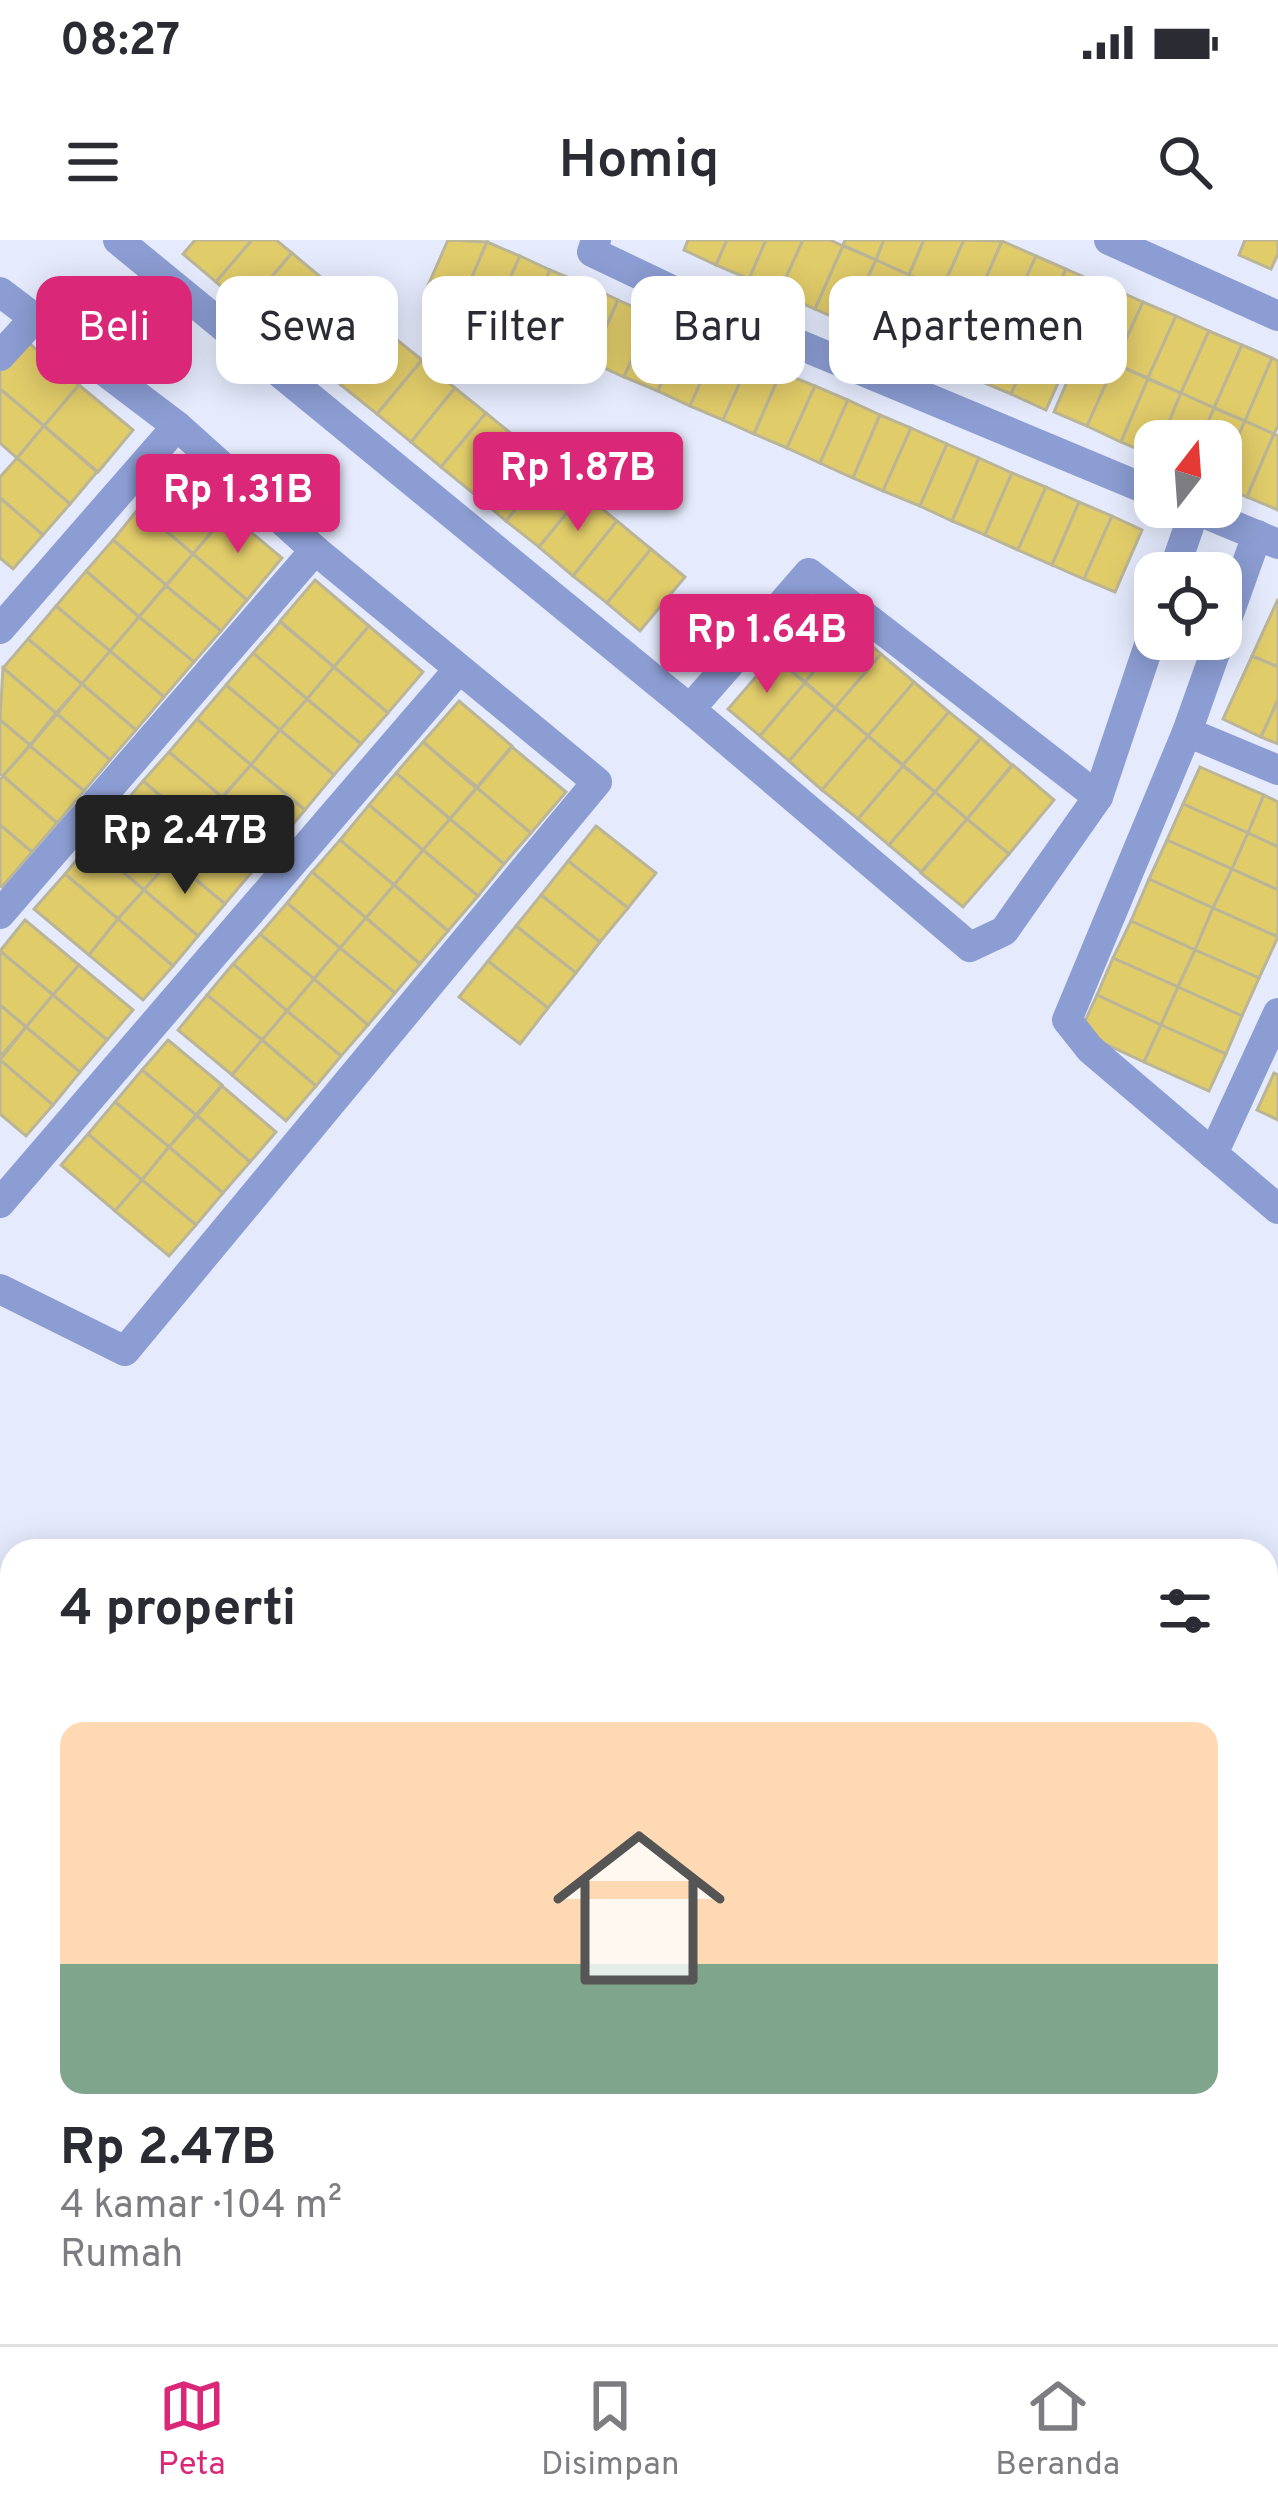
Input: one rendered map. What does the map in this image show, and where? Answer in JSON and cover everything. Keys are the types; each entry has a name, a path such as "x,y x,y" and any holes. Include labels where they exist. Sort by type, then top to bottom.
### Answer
{"street":[{"path":"118,240 970,947 1004,931 1098,797 1144,660"},
{"path":"563,240 594,246 697,302 1134,484"},
{"path":"1109,240 1278,316"},
{"path":"0,292 177,426 315,550 597,782 125,1351 0,1288"},
{"path":"0,356 33,320"},
{"path":"0,629 177,426"},
{"path":"1240,528 1268,540 1242,594"},
{"path":"0,914 315,550"},
{"path":"690,710 809,573 1098,797"},
{"path":"1213,660 1067,1020 1090,1049 1278,1209"},
{"path":"0,1203 458,670"},
{"path":"1186,732 1278,770"},
{"path":"1213,1154 1278,1013"}],"building":[{"path":"195,240 252,240 221,276 216,276 216,282 183,254"},
{"path":"252,240 276,240 292,253 272,276 221,276"},
{"path":"448,240 487,242 472,276 432,276"},
{"path":"688,240 727,240 716,265 684,250"},
{"path":"727,240 766,240 750,276 716,265"},
{"path":"766,240 803,240 787,276 750,276"},
{"path":"803,240 830,240 843,246 815,309 805,305 805,276 787,276"},
{"path":"845,240 884,240 876,260 843,245"},
{"path":"884,240 924,240 909,275 876,260"},
{"path":"924,240 964,240 948,276 909,275"},
{"path":"964,240 1002,241 987,276 948,276"},
{"path":"1245,240 1278,240 1271,269 1239,255"},
{"path":"1002,241 1036,256 1027,276 987,276"},
{"path":"487,242 520,256 511,276 472,276"},
{"path":"843,246 876,260 869,276 830,276"},
{"path":"292,253 319,276 272,276"},
{"path":"520,256 550,270 547,276 511,276"},
{"path":"1036,256 1066,269 1063,276 1027,276"},
{"path":"876,260 909,275 909,276 869,276"},
{"path":"829,278 829,315 815,309"},
{"path":"607,295 618,300 607,325"},
{"path":"1127,295 1143,302 1127,337"},
{"path":"618,300 631,306 631,362 624,377 607,369 607,325"},
{"path":"1143,302 1176,316 1148,378 1127,369 1127,337"},
{"path":"1176,316 1209,331 1181,393 1148,378"},
{"path":"1209,331 1242,345 1214,408 1181,393"},
{"path":"25,340 36,349 36,384 79,385 44,426 0,389 0,369"},
{"path":"398,341 422,360 377,414 341,385 398,384"},
{"path":"1242,345 1272,358 1245,421 1214,408"},
{"path":"1272,358 1278,361 1274,434 1245,421"},
{"path":"422,360 422,384 455,388 411,442 377,414"},
{"path":"1127,369 1148,379 1121,442 1087,426 1106,384 1127,384"},
{"path":"1148,379 1181,393 1170,420 1134,420 1134,448 1121,442"},
{"path":"805,382 815,386 787,448 754,434 776,384"},
{"path":"661,384 700,384 690,406 658,391"},
{"path":"700,384 739,384 723,420 690,406"},
{"path":"739,384 776,384 754,434 723,420"},
{"path":"987,384 1015,384 1011,394"},
{"path":"1015,384 1058,384 1046,410 1011,394"},
{"path":"1066,384 1106,384 1087,426 1054,412"},
{"path":"79,385 133,430 98,472 44,426"},
{"path":"815,386 848,400 820,463 787,448"},
{"path":"455,388 486,413 441,467 411,442"},
{"path":"0,389 44,426 17,458 0,443"},
{"path":"1181,393 1214,408 1209,420 1170,420"},
{"path":"848,400 880,415 853,478 820,463"},
{"path":"1214,408 1245,421 1242,428 1242,420 1209,420"},
{"path":"486,413 519,440 474,494 441,467"},
{"path":"880,415 911,428 883,491 853,478"},
{"path":"1245,421 1274,434 1247,497 1242,495"},
{"path":"44,426 97,472 70,504 17,458"},
{"path":"911,428 947,444 920,506 883,491"},
{"path":"1274,434 1278,436 1278,510 1247,497"},
{"path":"519,440 551,467 506,521 474,494"},
{"path":"947,444 979,458 952,521 920,506"},
{"path":"17,458 70,504 43,535 0,498 0,477"},
{"path":"979,458 1012,473 985,535 952,521"},
{"path":"174,467 228,513 193,554 139,508"},
{"path":"551,467 583,493 539,547 506,521"},
{"path":"1012,473 1046,487 1018,550 985,535"},
{"path":"1046,487 1079,502 1052,565 1018,550"},
{"path":"583,493 617,521 573,576 539,547"},
{"path":"0,498 43,535 13,569 0,558"},
{"path":"1079,502 1112,516 1084,579 1052,565"},
{"path":"139,508 193,554 166,585 113,540"},
{"path":"228,513 282,558 247,600 193,554"},
{"path":"1112,516 1142,530 1115,592 1084,579"},
{"path":"617,521 651,549 607,603 573,576"},
{"path":"113,540 166,585 139,617 86,571"},
{"path":"651,549 685,577 640,631 607,603"},
{"path":"193,554 247,600 221,631 166,586"},
{"path":"86,571 139,617 110,651 56,606"},
{"path":"315,580 369,626 334,667 280,621"},
{"path":"166,586 221,631 194,662 139,617"},
{"path":"1278,599 1278,667 1252,656"},
{"path":"819,602 851,629 805,682 774,656"},
{"path":"56,606 110,651 82,684 28,639"},
{"path":"139,617 194,662 164,697 110,651"},
{"path":"280,622 334,667 307,699 253,653"},
{"path":"369,626 423,672 388,713 334,667"},
{"path":"851,629 881,654 835,708 805,682"},
{"path":"28,639 82,684 56,713 3,668"},
{"path":"110,651 164,697 136,730 82,684"},
{"path":"253,653 307,699 280,730 226,685"},
{"path":"881,654 914,682 868,736 835,708"},
{"path":"774,656 805,683 760,736 728,709"},
{"path":"1252,656 1278,667 1278,700 1261,737 1223,719"},
{"path":"334,667 388,713 361,744 307,699"},
{"path":"3,668 56,713 30,745 0,720"},
{"path":"914,682 949,712 903,765 868,736"},
{"path":"805,683 835,708 789,761 760,736"},
{"path":"82,684 136,730 110,760 57,714"},
{"path":"226,685 280,730 251,765 197,719"},
{"path":"307,699 361,744 334,775 280,730"},
{"path":"1278,700 1278,744 1261,737"},
{"path":"459,701 512,746 477,787 423,742"},
{"path":"835,708 868,736 822,790 789,761"},
{"path":"949,712 981,738 935,792 903,765"},
{"path":"57,714 110,760 84,791 30,746"},
{"path":"197,719 251,765 222,797 169,752"},
{"path":"0,720 30,745 3,776 0,774"},
{"path":"280,730 334,775 305,810 251,765"},
{"path":"868,736 903,766 858,819 822,790"},
{"path":"981,738 1012,765 967,819 935,792"},
{"path":"423,742 476,788 450,819 396,773"},
{"path":"30,746 84,791 57,823 3,776"},
{"path":"512,747 566,792 531,833 477,788"},
{"path":"169,752 222,797 198,828 143,781"},
{"path":"251,765 305,810 277,843 223,797"},
{"path":"1013,765 1054,800 1009,854 967,819"},
{"path":"903,766 935,792 889,845 858,819"},
{"path":"1200,767 1264,795 1248,833 1183,804"},
{"path":"396,773 450,819 423,850 369,805"},
{"path":"3,776 57,823 32,852 0,825"},
{"path":"143,781 198,828 171,859 116,813"},
{"path":"477,788 531,833 504,864 450,819"},
{"path":"935,792 967,819 921,872 889,845"},
{"path":"1264,795 1278,802 1278,847 1248,833"},
{"path":"223,797 277,843 251,873 198,828"},
{"path":"1183,804 1248,833 1232,869 1167,840"},
{"path":"369,805 423,850 394,885 340,840"},
{"path":"116,813 171,859 144,890 90,844"},
{"path":"450,819 504,864 478,896 423,850"},
{"path":"967,819 1009,854 963,907 921,873"},
{"path":"0,825 32,852 2,887 0,886"},
{"path":"596,826 656,873 628,908 568,861"},
{"path":"198,828 251,873 225,904 171,859"},
{"path":"1248,833 1278,847 1278,890 1232,869"},
{"path":"340,840 394,885 366,918 312,872"},
{"path":"1167,840 1232,869 1213,908 1149,879"},
{"path":"90,844 144,890 118,919 65,874"},
{"path":"423,850 478,896 448,931 394,885"},
{"path":"171,859 225,904 198,936 144,890"},
{"path":"568,861 628,908 600,942 541,895"},
{"path":"1232,869 1278,890 1278,937 1213,908"},
{"path":"312,872 366,918 340,948 287,903"},
{"path":"65,874 118,919 89,955 34,909"},
{"path":"1149,879 1213,908 1195,950 1131,921"},
{"path":"394,885 448,931 420,964 366,918"},
{"path":"144,890 198,936 173,966 118,919"},
{"path":"541,895 600,942 576,973 516,926"},
{"path":"287,903 340,948 314,979 260,934"},
{"path":"1213,908 1278,937 1259,978 1195,950"},
{"path":"366,918 420,964 395,993 340,948"},
{"path":"118,919 173,966 143,1000 89,955"},
{"path":"25,920 79,965 53,995 0,951"},
{"path":"1131,921 1195,950 1178,987 1113,958"},
{"path":"516,926 576,973 548,1008 488,961"},
{"path":"260,934 314,979 287,1011 233,964"},
{"path":"340,948 395,993 368,1025 314,979"},
{"path":"1195,950 1259,978 1242,1016 1178,987"},
{"path":"0,951 53,995 26,1027 0,1005"},
{"path":"1113,958 1178,987 1161,1025 1097,995"},
{"path":"488,961 548,1008 520,1044 459,997"},
{"path":"233,964 287,1011 262,1040 207,995"},
{"path":"79,965 133,1010 107,1040 53,995"},
{"path":"314,979 368,1025 341,1056 287,1011"},
{"path":"1178,987 1242,1016 1226,1054 1161,1025"},
{"path":"53,995 107,1040 80,1072 26,1027"},
{"path":"207,995 262,1040 232,1075 178,1030"},
{"path":"1097,995 1161,1025 1144,1062 1080,1032"},
{"path":"0,1005 26,1027 0,1057"},
{"path":"287,1011 341,1056 316,1086 262,1040"},
{"path":"1161,1025 1226,1054 1209,1091 1144,1062"},
{"path":"26,1027 80,1072 53,1105 0,1060"},
{"path":"168,1040 222,1085 196,1115 142,1070"},
{"path":"262,1040 316,1086 286,1121 232,1075"},
{"path":"0,1060 53,1105 26,1136 0,1114"},
{"path":"142,1070 196,1115 169,1147 115,1102"},
{"path":"1274,1073 1278,1075 1278,1120 1257,1110"},
{"path":"222,1086 276,1132 250,1162 197,1116"},
{"path":"115,1102 169,1147 142,1180 88,1134"},
{"path":"197,1116 250,1162 223,1193 169,1147"},
{"path":"88,1134 142,1180 115,1211 61,1165"},
{"path":"169,1147 223,1193 196,1225 142,1180"},
{"path":"142,1180 196,1225 169,1256 115,1211"}]}
